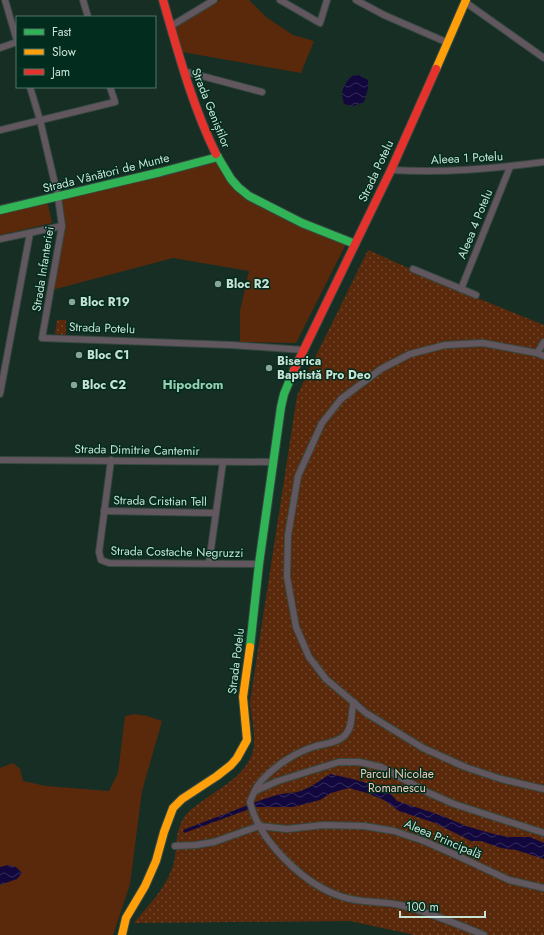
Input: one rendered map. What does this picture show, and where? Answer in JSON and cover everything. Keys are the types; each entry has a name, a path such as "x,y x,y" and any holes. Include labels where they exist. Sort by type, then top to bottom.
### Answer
{"main road":[{"name":"Strada Geniștilor","path":"163,0 183,71 200,119 218,157 238,187 257,200 294,219 355,244"},
{"name":"Strada Potelu","path":"122,935 126,918 146,886 156,861 169,816 173,808 182,799 231,765 237,758 247,740 243,697 255,608 259,564 284,394 292,373 391,170 465,1"},
{"name":"Strada Vânători de Munte","path":"0,210 218,157"}],"street":[{"path":"5,0 16,38"},
{"path":"83,0 88,16"},
{"path":"171,26 214,0"},
{"path":"280,0 320,23 327,0"},
{"path":"356,0 384,15 446,42"},
{"path":"465,1 544,58"},
{"path":"0,48 16,41"},
{"path":"183,71 262,92"},
{"name":"Strada Infanteriei","path":"30,88 40,120 58,197 62,226 42,338"},
{"path":"0,130 115,102 110,88"},
{"name":"Aleea 1 Potelu","path":"391,170 426,172 465,171 544,162"},
{"name":"Aleea 4 Potelu","path":"461,289 510,167"},
{"path":"0,239 62,226"},
{"path":"0,394 30,233"},
{"path":"413,269 476,295"},
{"name":"Strada Potelu","path":"42,338 232,345 304,350"},
{"path":"544,356 537,353 483,342 445,345 410,354 381,368 341,399 322,423 298,476 288,535 287,577 296,627 309,657 326,679 366,713 423,748 465,767 501,779 544,789"},
{"path":"537,353 544,342"},
{"name":"Strada Dimitrie Cantemir","path":"0,460 273,462"},
{"name":"Strada Costache Negruzzi","path":"111,460 99,552 101,560 105,562 259,564"},
{"path":"209,563 223,462"},
{"name":"Strada Cristian Tell","path":"104,511 216,513"},
{"path":"354,702 351,710 352,719 350,728 346,735 338,740 313,747 292,757 261,781 250,802 252,812 259,826 290,864 310,882 343,898 400,905 484,935"},
{"path":"254,792 278,781 338,762 359,762 381,767 427,792 454,804 544,832"},
{"name":"Aleea Principală","path":"259,826 287,829 324,824 364,826 394,831 424,841 509,880 544,888"},
{"path":"175,846 214,842 230,838 259,826"}],"green space":[{"path":"220,0 249,0 266,17 293,35 314,41 301,73 182,52 175,28"},
{"path":"215,161 232,185 244,196 291,223 346,244 296,343 240,342 240,311 249,271 173,258 52,290 65,224 61,197"},
{"path":"47,200 52,223 0,235 0,214"},
{"name":"Parcul Nicolae Romanescu","path":"368,250 460,291 544,325 544,935 415,935 350,921 134,923 156,896 170,874 173,866 178,830 185,815 223,787 244,769 252,753 254,734 250,702 297,396"},
{"path":"57,320 66,320 66,335 55,334"},
{"path":"134,714 147,716 162,721 142,791 130,884 113,935 0,935 0,768 13,763 20,769 23,781 46,786 109,791 118,773 125,716"}],"water":[{"path":"359,75 368,80 368,89 364,102 353,106 344,104 342,92 344,85 352,76"},
{"path":"330,774 386,789 397,801 440,815 466,826 508,837 530,837 544,843 544,859 516,850 501,848 481,841 471,841 435,823 399,811 384,800 349,788 331,793 320,800 293,807 255,807 184,833 183,830 264,799 280,794 298,792 310,787"},
{"path":"8,865 16,867 22,873 17,879 0,885 0,867"}],"traffic: fast":[{"path":"216,154 231,179 249,196 302,223 355,244"},
{"path":"0,210 218,157"},
{"path":"250,647 259,564 281,407 284,394 294,370"}],"traffic: slow":[{"path":"436,69 466,0"},
{"path":"122,935 126,918 145,886 156,861 164,832 173,808 182,799 231,765 237,758 247,740 243,697 250,647"}],"traffic: jam":[{"path":"163,0 193,97 207,135 216,154"},
{"path":"294,370 391,170 436,69"}],"place":[{"name":"Bloc R2","path":"218,284"},
{"name":"Bloc R19","path":"72,302"},
{"name":"Bloc C1","path":"79,355"},
{"name":"Biserica Baptistă Pro Deo","path":"269,368"},
{"name":"Bloc C2","path":"74,385"}],"district":[{"name":"Hipodrom","path":"193,384"}]}
